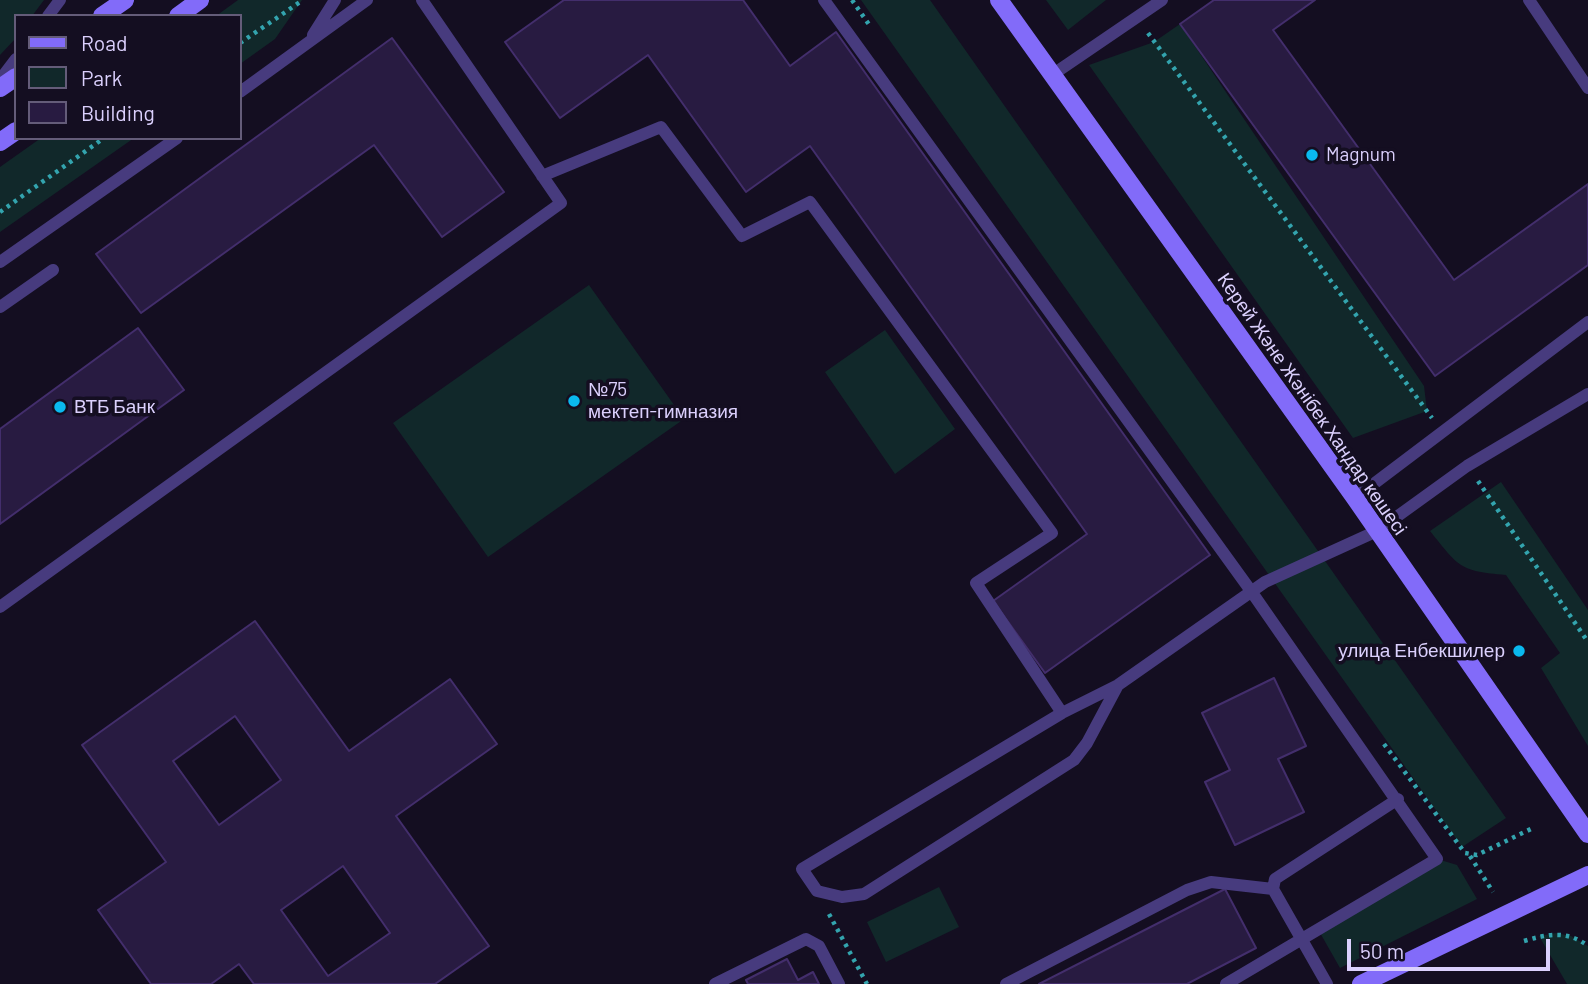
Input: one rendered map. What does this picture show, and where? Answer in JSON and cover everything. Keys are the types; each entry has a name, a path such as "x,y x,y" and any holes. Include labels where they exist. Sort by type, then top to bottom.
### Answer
{"main road":[{"path":"105,14 125,0"},
{"path":"181,14 200,0"},
{"name":"Керей Және Жәнібек Хандар көшесі","path":"999,0 1355,498 1588,834"},
{"path":"1361,984 1588,875"}],"lane":[{"path":"309,41 335,0"},
{"path":"242,91 367,0"},
{"path":"0,607 561,203 422,0"},
{"path":"824,0 1251,591 1398,799 1437,859 1226,984"},
{"path":"1052,75 1162,0"},
{"path":"1528,0 1588,88"},
{"path":"0,80 14,62"},
{"path":"542,176 662,127 742,236 810,202 1052,533 976,583 1062,713"},
{"path":"0,262 174,140"},
{"path":"0,307 53,270"},
{"path":"1355,498 1588,322"},
{"path":"1118,685 1087,743 1073,760 863,894 842,897 817,891 802,869 1062,713 1118,685 1251,591 1377,530 1467,466 1588,394"},
{"path":"1327,984 1273,889 1275,879 1398,799"},
{"path":"1006,984 1187,890 1211,882 1273,889"},
{"path":"715,984 806,939 819,946 839,984"}],"path":[{"path":"242,42 302,0"},
{"path":"1136,17 1443,433"},
{"path":"0,212 101,140"},
{"path":"1467,466 1588,642"},
{"path":"1377,734 1470,856 1493,892"},
{"path":"1470,856 1535,827"},
{"path":"817,891 867,984"},
{"path":"1524,942 1556,933 1571,936 1588,946"}],"green space":[{"path":"0,0 44,0 34,14 14,14 14,40 0,55"},
{"path":"238,0 302,0 275,39 242,63 242,14 219,14"},
{"path":"861,0 930,0 1506,818 1462,847"},
{"path":"1046,0 1106,0 1068,30"},
{"path":"1180,24 1424,386 1427,411 1353,438 1089,65 1154,42"},
{"path":"38,140 131,140 0,232 0,167"},
{"path":"589,285 684,419 488,557 393,423"},
{"path":"885,330 955,429 895,474 825,372"},
{"path":"1501,482 1588,610 1588,746 1541,668 1560,653 1506,575 1478,572 1461,565 1430,531"},
{"path":"1437,859 1457,865 1477,899 1340,968 1319,931"},
{"path":"939,887 959,927 886,962 867,922"},
{"path":"1556,933 1571,936 1588,946 1588,984 1567,984 1539,936"}],"building":[{"path":"564,0 743,0 790,66 836,32 1210,555 1045,673 993,601 1087,534 810,146 746,192 648,55 560,118 505,42"},
{"path":"1214,0 1315,0 1273,30 1454,280 1588,184 1588,265 1435,376 1180,24"},
{"path":"392,38 504,192 442,237 374,145 141,313 96,254"},
{"path":"138,328 184,390 0,524 0,429"},
{"path":"255,621 349,751 450,679 497,744 396,816 489,946 435,984 254,984 239,964 211,984 151,984 98,910 166,862 82,745","holes":["235,716 281,780 219,825 173,761","343,866 390,933 328,976 281,910"]},
{"path":"1274,678 1306,746 1278,759 1304,812 1235,845 1205,782 1230,770 1202,713"},
{"path":"1225,889 1256,948 1187,984 1039,984"},
{"path":"787,959 798,980 813,972 819,984 748,984 746,980"}],"place":[{"name":"Magnum","path":"1312,155"},
{"name":"№75 мектеп-гимназия","path":"574,401"},
{"name":"ВТБ Банк","path":"60,407"},
{"name":"улица Енбекшилер","path":"1519,651"}]}
